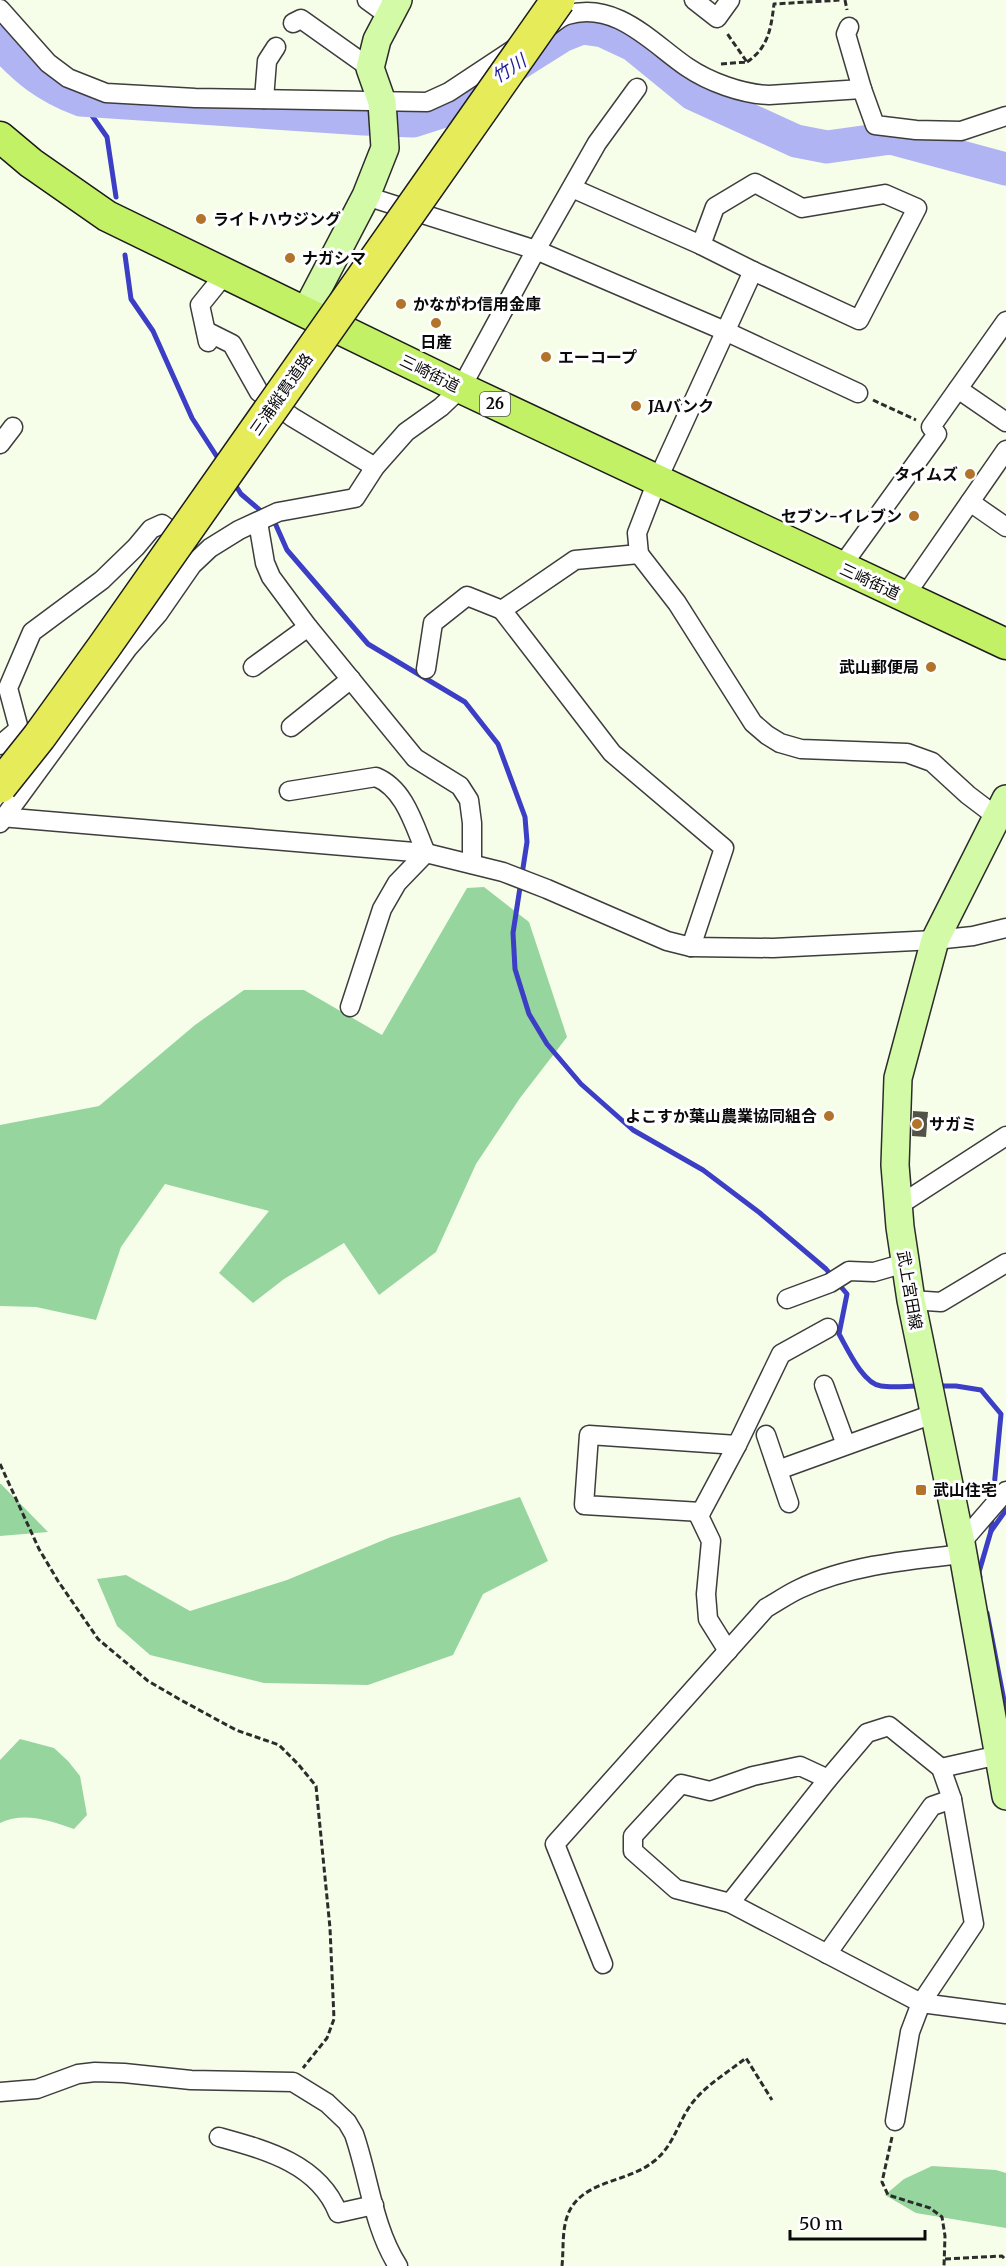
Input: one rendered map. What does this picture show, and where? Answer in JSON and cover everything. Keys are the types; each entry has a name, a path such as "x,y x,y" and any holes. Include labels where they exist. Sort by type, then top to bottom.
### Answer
{"highway":[{"name":"三浦縦貫道路","path":"0,768 95,641 545,0"},
{"name":"三浦縦貫道路","path":"0,786 39,737 104,647 558,0"}],"main road":[{"path":"305,313 366,196 385,148 382,102 370,68 377,40 393,8"},
{"name":"三崎街道","path":"0,137 31,164 106,216 461,388 1006,644"},
{"name":"武上宮田線","path":"1001,808 935,940 898,1078 894,1165 911,1300 962,1549 1006,1796"}],"street":[{"path":"367,0 393,8"},
{"path":"694,0 717,18 730,0"},
{"path":"0,9 48,63 68,78 106,93 195,98 427,102 449,92 566,15 587,11 608,14 627,21 647,34 687,67 712,81 758,95 862,89"},
{"path":"293,23 301,19 370,68"},
{"path":"849,27 846,34 875,125 916,130 961,131 1006,116"},
{"path":"264,99 267,61 276,47"},
{"path":"2,819 128,648 158,614 192,565 203,554 210,548 278,512 355,498 375,467 406,432 441,407 461,388 597,143 637,88"},
{"path":"572,188 701,245 859,320 917,208 885,194 802,208 755,183 715,207 701,245"},
{"path":"366,196 536,250 724,331 858,393"},
{"path":"753,271 657,481 637,533 639,554 677,603 753,723 766,735 780,743 801,749 907,753 932,762 968,795 1001,808"},
{"path":"225,274 200,305 207,338 231,344 259,392 292,417 375,467"},
{"path":"841,567 937,434 931,427 1006,321"},
{"path":"958,389 1006,422"},
{"path":"0,444 13,427"},
{"path":"904,597 1006,450"},
{"path":"970,502 1006,527"},
{"path":"258,522 265,563 271,577 308,627 416,758 460,786 469,800 472,823 472,864"},
{"path":"44,761 18,729 4,684 32,632 102,580 136,547 150,529 162,524 203,554"},
{"path":"502,610 575,560 639,554"},
{"path":"426,669 433,623 467,596 502,610 612,753 724,848 691,946"},
{"path":"253,667 308,627"},
{"path":"291,727 351,679"},
{"path":"0,745 18,729"},
{"path":"289,791 376,777 388,782 400,796 426,853"},
{"path":"2,819 426,853 503,872 667,941 691,946 772,948 935,940 973,936 1006,928"},
{"path":"351,1007 382,909 397,883 426,853"},
{"path":"898,1206 1006,1136"},
{"path":"787,1299 830,1283 849,1270 874,1272 905,1263"},
{"path":"911,1300 941,1302 1006,1263"},
{"path":"728,1651 708,1619 706,1594 711,1541 699,1516 737,1445 781,1354 828,1328"},
{"path":"824,1385 846,1445"},
{"path":"778,1470 846,1445 929,1395"},
{"path":"701,1512 584,1505 589,1435 737,1445"},
{"path":"766,1435 789,1503"},
{"path":"603,1964 555,1844 766,1608 799,1589 842,1573 962,1549 1006,1491"},
{"path":"730,1903 867,1732 888,1726 941,1768 952,1799 974,1924 921,2002 910,2032 896,2121"},
{"path":"941,1768 999,1755"},
{"path":"828,1779 800,1766 753,1776 710,1791 681,1784 633,1836 633,1851 676,1889 730,1903 921,2002 1006,2014"},
{"path":"827,1954 932,1806 952,1799"},
{"path":"0,2092 37,2089 78,2074 94,2072 191,2080 293,2082 327,2103 347,2122 358,2143 381,2231 389,2253 398,2266"},
{"path":"219,2137 265,2150 293,2163 315,2179 332,2199 338,2213 374,2205"}],"path":[{"path":"687,67 747,62 759,54 771,29 774,4 841,0"},
{"path":"717,18 747,62"},
{"path":"858,393 931,427"},
{"path":"0,1464 39,1549 98,1639 148,1681 237,1730 279,1745 315,1786 330,1919 334,2019 327,2038 293,2082"},
{"path":"562,2266 564,2223 570,2208 589,2190 644,2169 664,2154 688,2108 698,2096 746,2058 772,2100"},
{"path":"896,2121 882,2182 888,2195 930,2208 942,2217 945,2236 944,2266"},
{"path":"945,2259 993,2255 1002,2256 1006,2260"}],"green space":[{"path":"484,887 529,922 567,1037 520,1098 476,1164 436,1252 379,1295 344,1243 284,1279 253,1303 219,1273 269,1211 165,1184 121,1247 96,1320 36,1307 0,1306 0,1125 99,1106 195,1025 244,990 304,990 382,1035 467,888"},
{"path":"1,1484 48,1532 0,1536"},
{"path":"520,1497 548,1561 483,1594 453,1655 368,1685 264,1683 150,1655 117,1626 97,1579 126,1575 190,1611 287,1580 391,1537"},
{"path":"20,1739 54,1748 80,1776 87,1815 74,1829 37,1818 9,1819 0,1823 0,1760"},
{"path":"932,2166 996,2170 1006,2173 1006,2228 916,2213 885,2195 904,2179"}],"building":[{"name":"サガミ","path":"913,1111 928,1112 926,1137 912,1136"}],"waterway":[{"name":"竹川","path":"0,42 37,77 81,100 413,121 441,112 562,36 582,28 603,31 633,45 693,94 796,141 827,147 891,138 1006,169"},
{"path":"81,100 107,137 116,197"},
{"path":"125,255 131,299 153,331 192,418 221,463"},
{"path":"234,483 241,494 275,523 287,550 368,644 465,702 498,744 525,817 527,842 513,933 515,969 529,1014 547,1044 581,1084 633,1130 703,1170 760,1213 826,1269 847,1294 839,1334 856,1364 868,1379 881,1386 920,1386"},
{"path":"935,1386 956,1386 981,1390 1001,1414 993,1498"},
{"path":"991,1531 1006,1510"},
{"path":"980,1577 979,1572 991,1531 992,1516"},
{"path":"987,1613 1006,1711"}],"place":[{"name":"ライトハウジング","path":"201,219"},
{"name":"ナガシマ","path":"290,258"},
{"name":"かながわ信用金庫","path":"401,304"},
{"name":"日産","path":"436,323"},
{"name":"エーコープ","path":"546,357"},
{"name":"JAバンク","path":"636,406"},
{"name":"タイムズ","path":"970,474"},
{"name":"セブン-イレブン","path":"914,516"},
{"name":"武山郵便局","path":"931,667"},
{"name":"よこすか葉山農業協同組合","path":"829,1116"},
{"name":"サガミ","path":"917,1124"},
{"name":"武山住宅","path":"921,1490"}]}
